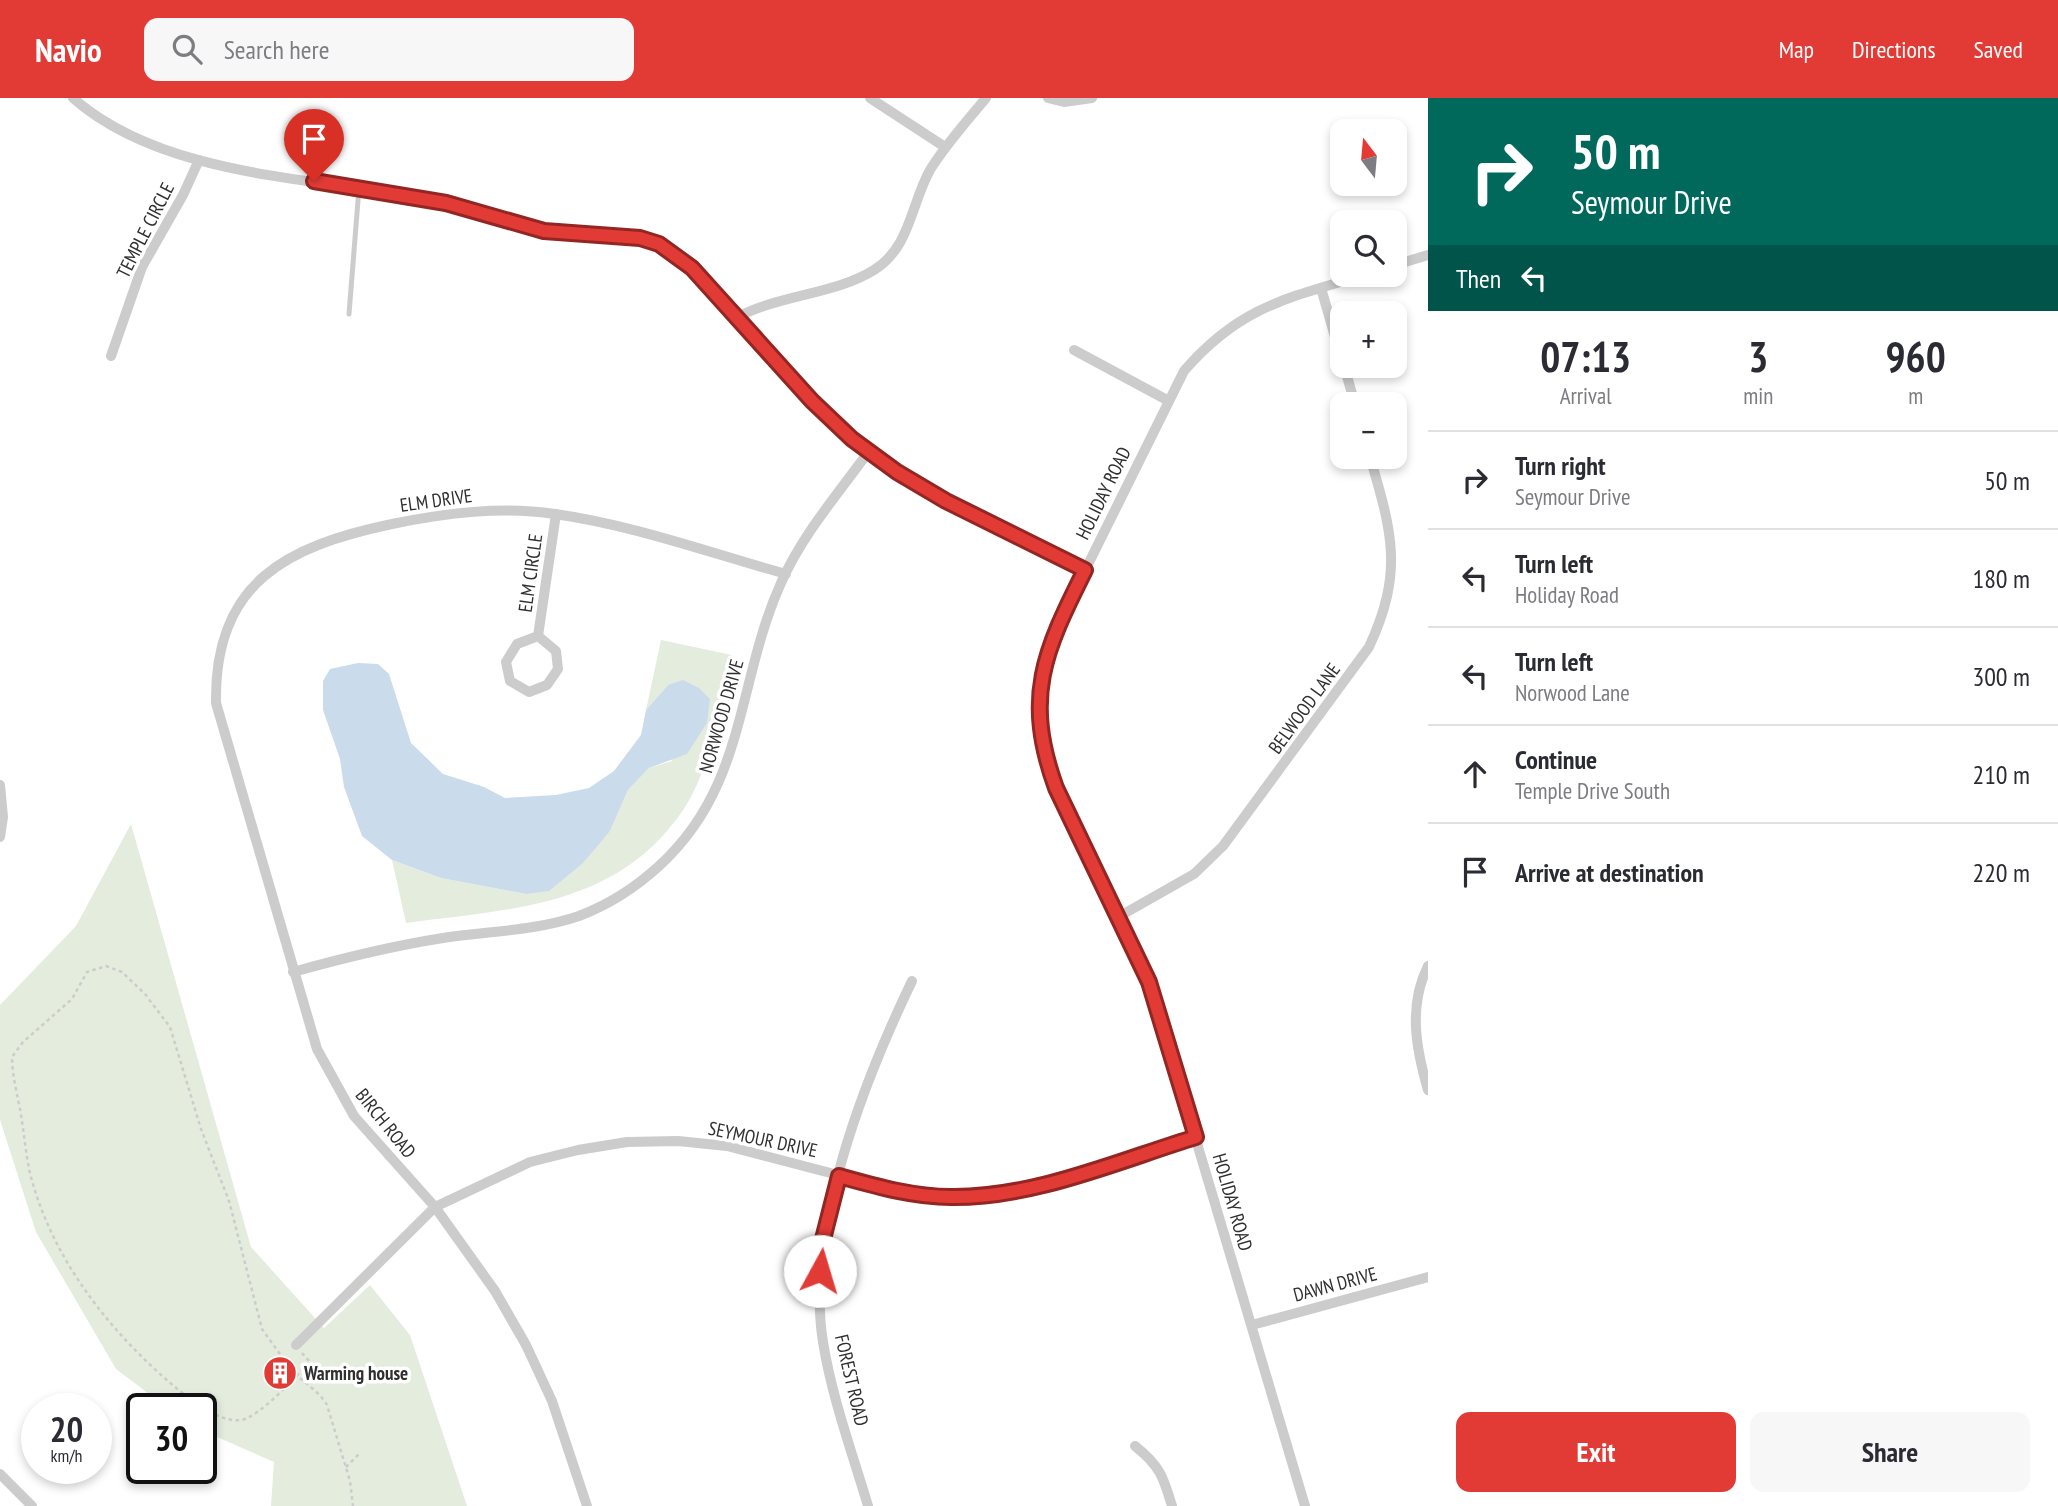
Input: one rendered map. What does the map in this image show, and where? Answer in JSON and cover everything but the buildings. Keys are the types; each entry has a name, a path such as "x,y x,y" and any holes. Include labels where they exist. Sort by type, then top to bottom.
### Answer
{"street":[{"path":"73,98 88,111 119,128 199,160 446,203 544,231 640,238 659,244 692,268 812,401 869,451 897,472 946,501 1085,570"},
{"path":"870,98 945,147"},
{"path":"738,317 756,308 861,277 886,262 903,239 928,174 945,147 986,98"},
{"path":"1048,98 1064,102 1092,98"},
{"name":"TEMPLE CIRCLE","path":"111,356 142,267 183,195 199,160"},
{"path":"1407,262 1428,256"},
{"name":"HOLIDAY ROAD","path":"1305,1506 1149,982 1120,916 1056,788 1045,758 1039,692 1045,659 1056,629 1167,400 1184,371 1205,346 1231,325 1260,308 1330,285"},
{"path":"1321,288 1330,319"},
{"path":"1074,350 1167,400"},
{"name":"NORWOOD DRIVE","path":"293,972 382,948 545,925 580,915 644,880 696,827 715,795 728,762 768,617 786,574 799,548 869,451"},
{"name":"BELWOOD LANE","path":"1120,916 1194,874 1223,846 1368,646 1381,620 1392,563 1392,534 1373,469"},
{"name":"ELM DRIVE","path":"223,730 216,703 216,674 221,646 244,598 280,563 325,541 428,516 477,511 556,514 621,528 786,574"},
{"name":"ELM CIRCLE","path":"538,636 556,514"},
{"name":"ELM CIRCLE","path":"538,636 556,651 558,669 547,685 529,692 510,681 506,662 517,644 538,636"},
{"name":"BIRCH ROAD","path":"223,730 317,1049 333,1083 378,1146 435,1207 495,1291 526,1345 552,1401 587,1506"},
{"path":"0,785 3,817 0,837"},
{"path":"1428,966 1416,1004 1415,1033 1428,1090"},
{"name":"FOREST ROAD","path":"868,1506 832,1386 822,1340 819,1294 821,1247 870,1073 912,982"},
{"name":"SEYMOUR DRIVE","path":"296,1345 435,1207 530,1162 578,1150 627,1142 678,1141 727,1146 907,1193 949,1197 992,1195 1035,1186 1196,1137"},
{"name":"DAWN DRIVE","path":"1252,1325 1428,1277"},
{"path":"1135,1446 1153,1460 1162,1472 1172,1506"},
{"path":"0,1474 32,1506"}],"lane":[{"path":"349,314 359,188"}],"path":[{"path":"310,1362 297,1375 250,1417 231,1420 189,1398 138,1354 109,1322 69,1262 40,1205 32,1181 12,1058 23,1042 72,999 87,972 106,966 122,972 145,994 170,1027 201,1129 229,1202 262,1329 270,1345 297,1375 327,1405 346,1467 353,1506"},
{"path":"346,1467 360,1453"}],"shaded area":[{"path":"661,640 732,655 702,773 685,807 659,840 629,865 596,884 561,897 524,907 406,923 392,860 441,878 526,894 610,831 628,790 649,768 672,761 668,685 646,710"},
{"path":"131,824 251,1247 324,1328 370,1285 410,1335 467,1506 271,1506 274,1462 217,1437 217,1393 148,1393 116,1369 36,1232 0,1120 0,1005 76,926"}],"water":[{"path":"358,663 378,664 389,674 411,743 443,774 484,787 505,798 556,795 589,788 614,771 641,735 646,710 668,685 683,680 699,688 710,699 707,723 687,754 649,768 628,790 610,831 583,863 549,891 526,894 441,878 392,860 362,836 344,787 340,759 323,710 323,681 330,669"}],"place":[{"name":"Warming house","path":"280,1373"}],"route":[{"path":"314,181 446,203 518,226 544,231 640,238 659,244 692,268 812,401 852,439 897,472 946,501 1085,570 1056,629 1045,659 1039,692 1045,758 1056,788 1120,916 1149,982 1196,1137 1035,1186 992,1195 949,1197 907,1193 839,1176 821,1247 820,1271"}]}
